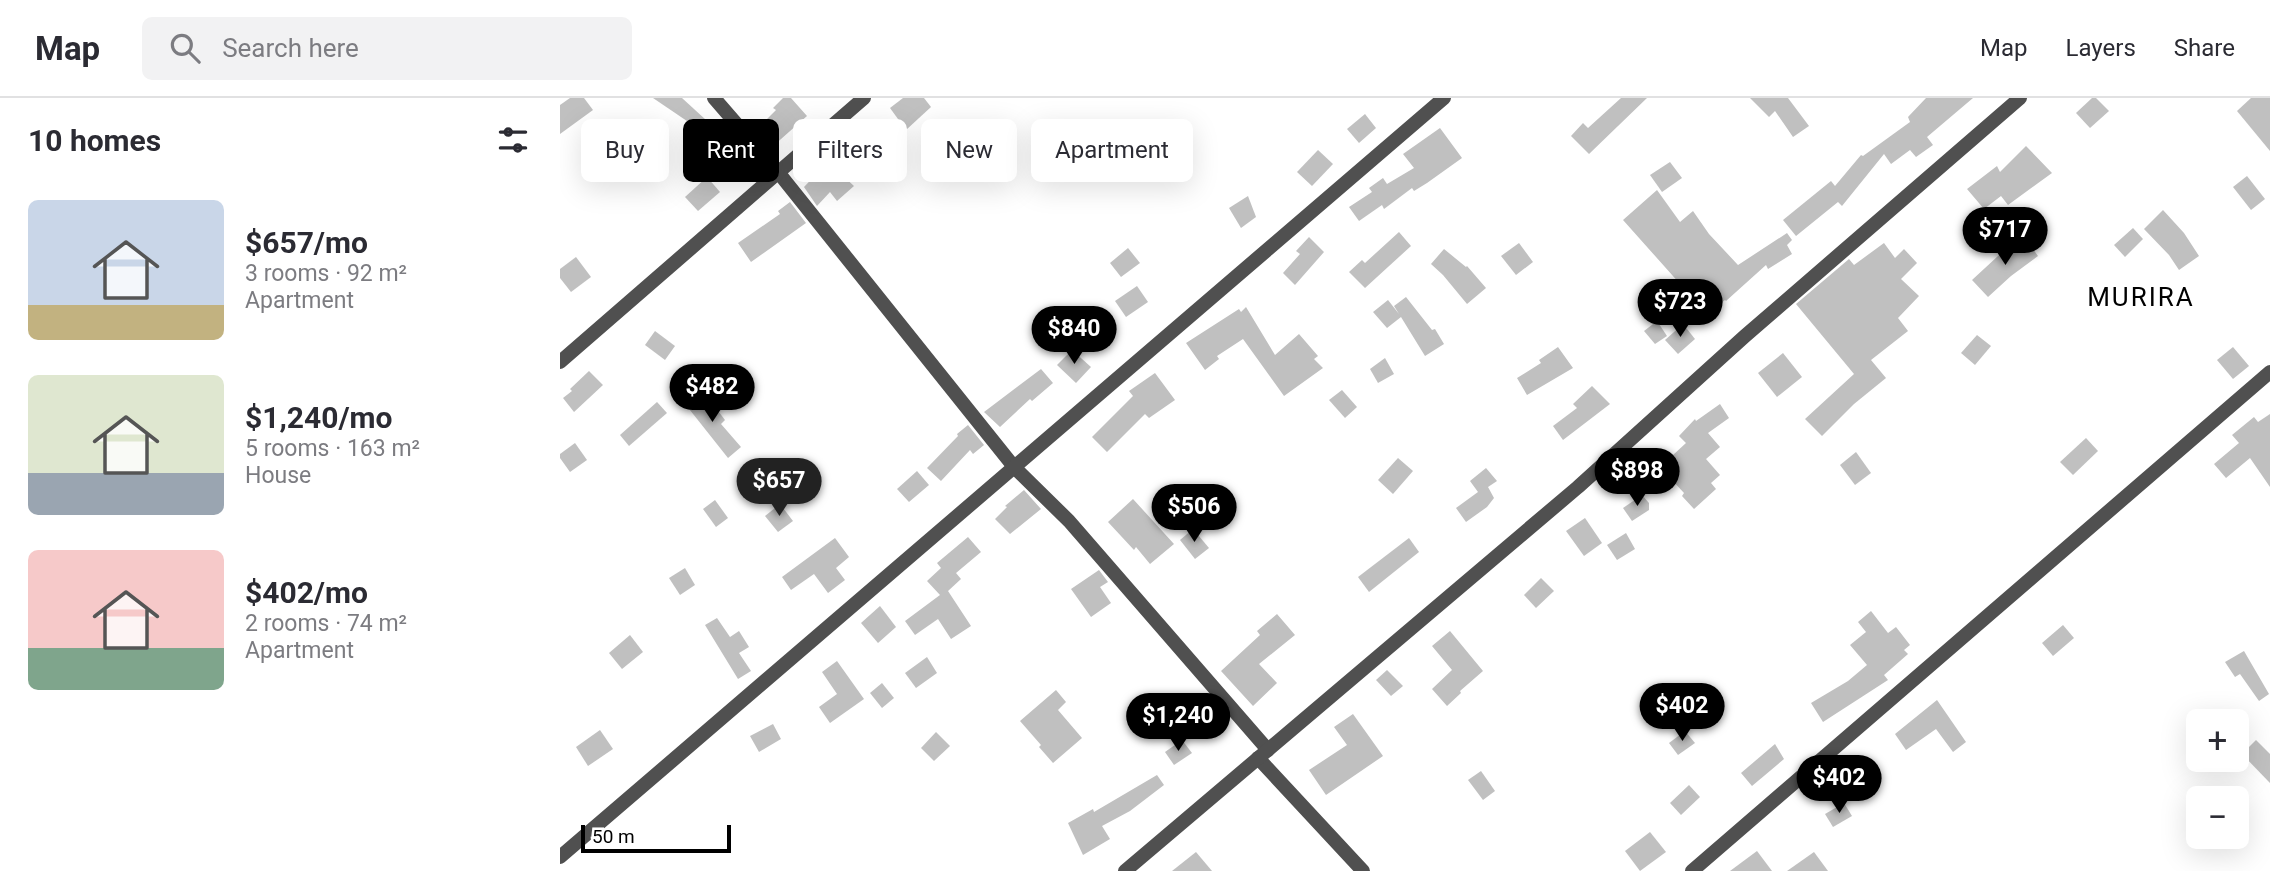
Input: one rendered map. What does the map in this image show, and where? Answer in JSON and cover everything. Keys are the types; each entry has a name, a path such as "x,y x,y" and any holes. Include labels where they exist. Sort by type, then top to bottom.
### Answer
{"street":[{"path":"714,98 732,119"},
{"path":"779,171 864,98"},
{"path":"560,857 1444,98"},
{"path":"1125,871 1578,487 1756,327 2020,98"},
{"path":"779,173 1014,467 1069,521 1363,871"},
{"path":"560,362 767,182"},
{"path":"1692,871 2270,372"}],"building":[{"path":"570,98 584,98 593,110 560,134 560,105"},
{"path":"653,98 682,98 705,119 684,119"},
{"path":"783,98 791,98 807,116 804,119 793,119 793,128 779,141 779,119 767,119 776,110 773,108"},
{"path":"903,98 924,98 931,107 907,129 907,119 898,119 890,108"},
{"path":"1621,98 1647,98 1589,154 1571,136 1583,123 1588,128"},
{"path":"1750,98 1788,98 1809,126 1793,137 1775,111 1769,117"},
{"path":"1926,98 1973,98 1927,137 1933,145 1916,157 1910,150 1891,164 1884,154 1842,206 1838,202 1796,236 1783,220 1831,181 1835,186 1861,155 1910,122 1908,117"},
{"path":"2092,98 2096,98 2109,111 2090,128 2076,113"},
{"path":"2251,98 2270,98 2270,151 2237,111"},
{"path":"1365,114 1376,128 1359,143 1347,129"},
{"path":"1440,128 1462,158 1414,191 1412,188 1384,209 1382,205 1359,221 1349,207 1372,192 1369,188 1383,178 1387,184 1414,168 1403,154"},
{"path":"2026,146 2052,173 2008,205 2001,196 1984,209 1967,189 1997,166 2000,172"},
{"path":"1318,150 1333,164 1312,186 1297,172"},
{"path":"1670,162 1682,178 1662,192 1650,175"},
{"path":"2247,176 2265,199 2251,210 2233,187"},
{"path":"702,182 711,182 720,192 698,211 685,197"},
{"path":"809,182 850,182 854,186 837,201 830,192 817,206 804,187"},
{"path":"1657,190 1680,222 1693,211 1709,234 1738,265 1787,233 1792,240 1787,245 1792,254 1768,269 1766,265 1712,310 1687,279 1681,285 1623,220"},
{"path":"1248,196 1256,217 1241,228 1229,208"},
{"path":"790,202 806,223 751,262 738,243 780,214 778,211"},
{"path":"2163,210 2184,233 2199,256 2179,270 2169,255 2144,229"},
{"path":"2133,228 2143,239 2125,257 2114,245"},
{"path":"1399,232 1411,246 1365,288 1349,272 1362,260 1365,263"},
{"path":"1309,237 1324,252 1295,285 1283,273 1300,254 1296,251"},
{"path":"2024,237 2038,256 1988,297 1972,280"},
{"path":"1519,243 1533,262 1516,275 1501,256"},
{"path":"1884,243 1895,258 1904,249 1917,263 1901,279 1919,296 1898,318 1908,331 1871,360 1886,378 1854,404 1822,436 1805,419 1854,374 1796,304 1849,259 1854,265"},
{"path":"1128,248 1140,263 1121,277 1110,263"},
{"path":"1444,249 1467,266 1486,288 1467,304 1431,264"},
{"path":"576,257 591,277 571,292 560,278 560,269"},
{"path":"1137,286 1148,302 1126,317 1115,301"},
{"path":"1406,297 1432,330 1435,329 1444,344 1425,356 1401,317 1387,328 1373,312 1388,300 1399,314 1394,306"},
{"path":"1246,307 1275,355 1299,334 1318,356 1314,359 1323,368 1284,396 1243,339 1217,356 1219,359 1205,370 1186,343"},
{"path":"1657,321 1667,336 1655,344 1644,331"},
{"path":"1683,324 1695,339 1678,354 1665,340"},
{"path":"655,331 675,346 665,360 645,345"},
{"path":"1977,335 1991,346 1975,365 1961,353"},
{"path":"1558,347 1573,368 1527,395 1517,378 1541,363 1539,360"},
{"path":"2233,347 2249,366 2233,379 2217,360"},
{"path":"1072,350 1091,367 1076,383 1057,365"},
{"path":"1783,353 1802,377 1777,397 1758,373"},
{"path":"1385,358 1394,374 1378,383 1370,369"},
{"path":"1041,369 1053,383 1032,401 1030,399 1000,427 984,412"},
{"path":"589,371 603,385 574,412 563,398"},
{"path":"1155,373 1175,400 1149,418 1145,414 1107,452 1092,437 1133,396 1129,391"},
{"path":"1592,386 1610,404 1563,440 1553,426 1577,408 1573,404"},
{"path":"1342,390 1357,407 1345,418 1329,400"},
{"path":"692,392 703,404 709,399 725,420 721,424 741,447 728,458 682,400"},
{"path":"657,402 667,413 629,446 620,435"},
{"path":"1720,404 1729,418 1708,433 1720,447 1706,459 1720,475 1711,483 1716,489 1694,509 1682,496 1684,493 1660,467 1686,443 1679,436 1695,419 1696,421"},
{"path":"2270,414 2270,487 2250,458 2226,478 2214,464 2239,443 2232,435 2254,417 2258,422"},
{"path":"968,425 984,445 973,454 970,450 941,481 927,468"},
{"path":"2086,438 2098,451 2073,475 2060,462"},
{"path":"575,443 587,460 570,472 560,454"},
{"path":"1856,452 1871,473 1855,485 1840,465"},
{"path":"1398,458 1413,471 1393,494 1378,480"},
{"path":"1486,468 1497,481 1488,487 1494,498 1487,507 1466,522 1456,508 1478,492 1470,481"},
{"path":"917,471 929,485 909,502 897,489"},
{"path":"1024,490 1041,509 1010,534 995,519 1007,507 1005,506"},
{"path":"1642,495 1649,503 1649,510 1632,521 1623,508"},
{"path":"1133,499 1174,544 1150,564 1136,547 1134,550 1108,522"},
{"path":"715,500 728,518 716,527 703,509"},
{"path":"780,504 793,521 778,532 765,516"},
{"path":"1585,518 1602,543 1584,556 1566,531"},
{"path":"1193,529 1209,548 1195,559 1180,540"},
{"path":"1626,533 1635,549 1617,560 1607,545"},
{"path":"968,537 981,552 956,573 961,579 948,591 971,626 951,639 938,619 915,635 905,621 940,595 927,581 941,568 937,563"},
{"path":"835,538 849,557 836,568 845,580 828,593 814,574 791,590 782,577"},
{"path":"1409,538 1419,552 1369,592 1358,577"},
{"path":"685,568 695,585 680,595 669,578"},
{"path":"1099,570 1108,582 1100,587 1111,603 1091,617 1071,589"},
{"path":"1541,578 1554,591 1536,608 1524,595"},
{"path":"880,606 896,627 878,643 861,623"},
{"path":"1871,611 1888,633 1896,627 1910,645 1904,650 1908,654 1884,675 1888,680 1823,722 1811,703 1848,681 1867,665 1850,645 1866,632 1858,622"},
{"path":"1277,614 1295,635 1259,664 1277,683 1253,706 1221,671 1260,635 1257,631"},
{"path":"717,618 730,637 739,631 749,647 739,653 751,671 738,679 705,625"},
{"path":"2063,625 2074,638 2053,656 2042,643"},
{"path":"1450,631 1483,671 1447,706 1432,689 1452,670 1432,646"},
{"path":"630,635 643,652 622,669 609,653"},
{"path":"2244,651 2269,694 2259,701 2240,674 2235,677 2225,662"},
{"path":"927,657 937,673 916,688 905,673"},
{"path":"837,661 864,699 830,723 819,707 837,694 822,672"},
{"path":"1387,670 1403,686 1391,696 1376,680"},
{"path":"882,683 894,698 882,708 870,693"},
{"path":"1690,684 1700,699 1685,709 1675,694"},
{"path":"1056,690 1066,702 1058,710 1082,738 1053,763 1020,721"},
{"path":"1937,700 1966,742 1953,752 1936,729 1906,750 1895,734"},
{"path":"1353,714 1383,756 1326,795 1309,770 1347,745 1334,727"},
{"path":"773,724 781,739 759,752 750,736"},
{"path":"600,730 613,749 588,766 576,747"},
{"path":"1685,731 1695,743 1678,755 1669,743"},
{"path":"936,732 950,746 934,761 921,748"},
{"path":"1182,740 1192,753 1174,765 1165,752"},
{"path":"2256,740 2270,754 2270,783 2249,761 2249,747"},
{"path":"1775,744 1784,759 1752,786 1741,773"},
{"path":"1481,771 1495,791 1483,800 1468,780"},
{"path":"1157,775 1164,785 1130,811 1102,826 1110,839 1083,855 1068,823 1093,809 1094,812"},
{"path":"1689,785 1700,797 1681,815 1670,803"},
{"path":"1844,803 1852,816 1833,827 1825,814"},
{"path":"1650,832 1666,852 1640,871 1625,851"},
{"path":"1757,851 1772,871 1730,871"},
{"path":"1196,852 1212,871 1172,871"},
{"path":"1814,852 1828,871 1787,871"}],"district":[{"name":"MURIRA","path":"2141,297"}]}
